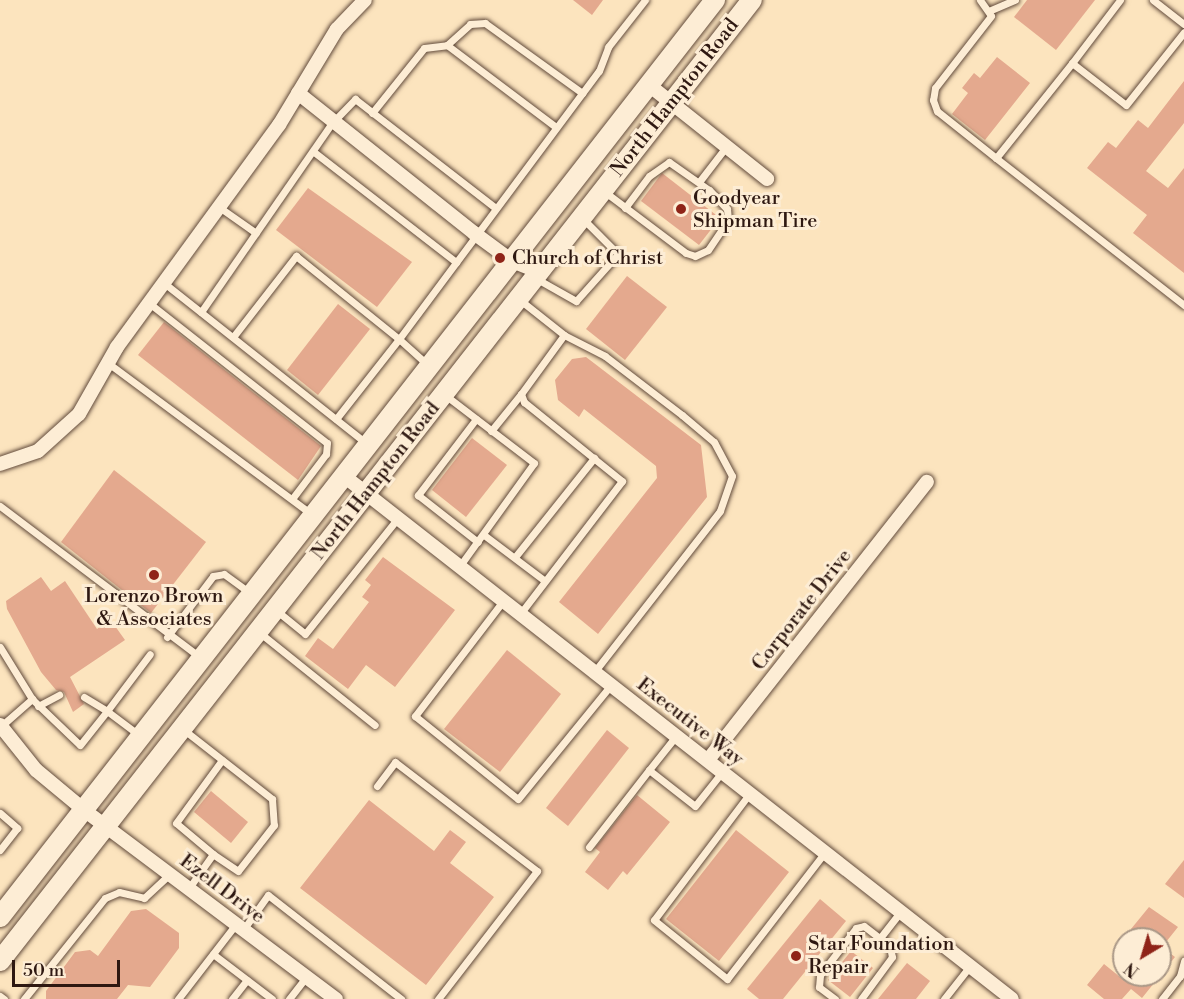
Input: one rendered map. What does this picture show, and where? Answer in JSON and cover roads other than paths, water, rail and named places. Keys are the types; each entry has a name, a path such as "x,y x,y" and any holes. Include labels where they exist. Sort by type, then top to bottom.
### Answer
{"main road":[{"name":"North Hampton Road","path":"0,917 715,0"},
{"name":"North Hampton Road","path":"0,961 752,0"}],"street":[{"path":"0,464 38,451 66,429 91,399 108,363 298,93 337,29 365,0"},
{"path":"649,85 767,179"},
{"path":"298,93 331,124 474,233 512,261 537,275"},
{"name":"Executive Way","path":"344,476 1012,999"},
{"name":"Corporate Drive","path":"708,760 927,482"},
{"name":"Ezell Drive","path":"0,726 36,770 84,810 336,999"}],"lane":[{"path":"336,419 399,339 456,262 474,233 582,93 608,47 645,0"},
{"path":"980,0 991,10"},
{"path":"1015,0 991,10 935,88 933,100 937,111 1184,305"},
{"path":"996,158 1120,0"},
{"path":"1153,0 1184,24"},
{"path":"372,113 424,48 447,45 470,24 485,23 582,93"},
{"path":"1072,63 1126,105 1184,32"},
{"path":"447,45 556,127"},
{"path":"201,312 314,152 331,124 355,99 494,207"},
{"path":"699,182 726,147"},
{"path":"314,152 456,262"},
{"path":"603,190 625,207 695,256 708,250 728,220 727,209 699,182 664,162 625,207"},
{"path":"219,207 256,233"},
{"path":"537,275 576,301 618,254 581,218"},
{"path":"233,337 296,256 430,366"},
{"path":"164,283 368,445"},
{"path":"518,298 564,335 605,356 690,422 723,453 732,476 720,511 594,672"},
{"path":"149,303 327,443 326,454 292,499"},
{"path":"491,431 564,335"},
{"path":"108,363 313,516"},
{"path":"444,394 534,463 459,567"},
{"path":"520,614 622,481 521,394"},
{"path":"476,419 418,495 478,542"},
{"path":"514,558 594,458"},
{"path":"0,507 167,637 202,658"},
{"path":"275,610 305,634 397,519"},
{"path":"484,535 545,581"},
{"path":"167,637 213,576 224,574 252,594"},
{"path":"503,602 415,716 518,799 611,685"},
{"path":"258,632 375,725"},
{"path":"0,647 32,699 80,745 150,654"},
{"path":"38,706 60,695"},
{"path":"84,697 141,736"},
{"path":"0,726 32,699"},
{"path":"182,728 272,799 274,825 238,872 176,823 222,760"},
{"path":"589,847 676,736"},
{"path":"377,786 395,762 537,871 438,999"},
{"path":"649,770 695,806 722,772"},
{"path":"750,793 654,920 727,978 825,852"},
{"path":"0,813 17,828 0,850"},
{"path":"189,888 213,854"},
{"path":"24,999 105,897 119,892 144,898 170,874"},
{"path":"178,999 213,954 268,895 401,999"},
{"path":"880,938 900,912"},
{"path":"835,999 819,987 820,975 856,928 864,926 880,938 892,957 861,999"},
{"path":"213,954 272,999"},
{"path":"1162,999 1182,978 1184,961"},
{"path":"944,999 970,966"},
{"path":"289,999 306,977"},
{"path":"232,999 247,980"},
{"path":"0,996 4,999"}],"place":[{"name":"Goodyear Shipman Tire","path":"681,209"},
{"name":"Church of Christ","path":"500,258"},
{"name":"Lorenzo Brown & Associates","path":"154,575"},
{"name":"Star Foundation Repair","path":"796,956"}]}
